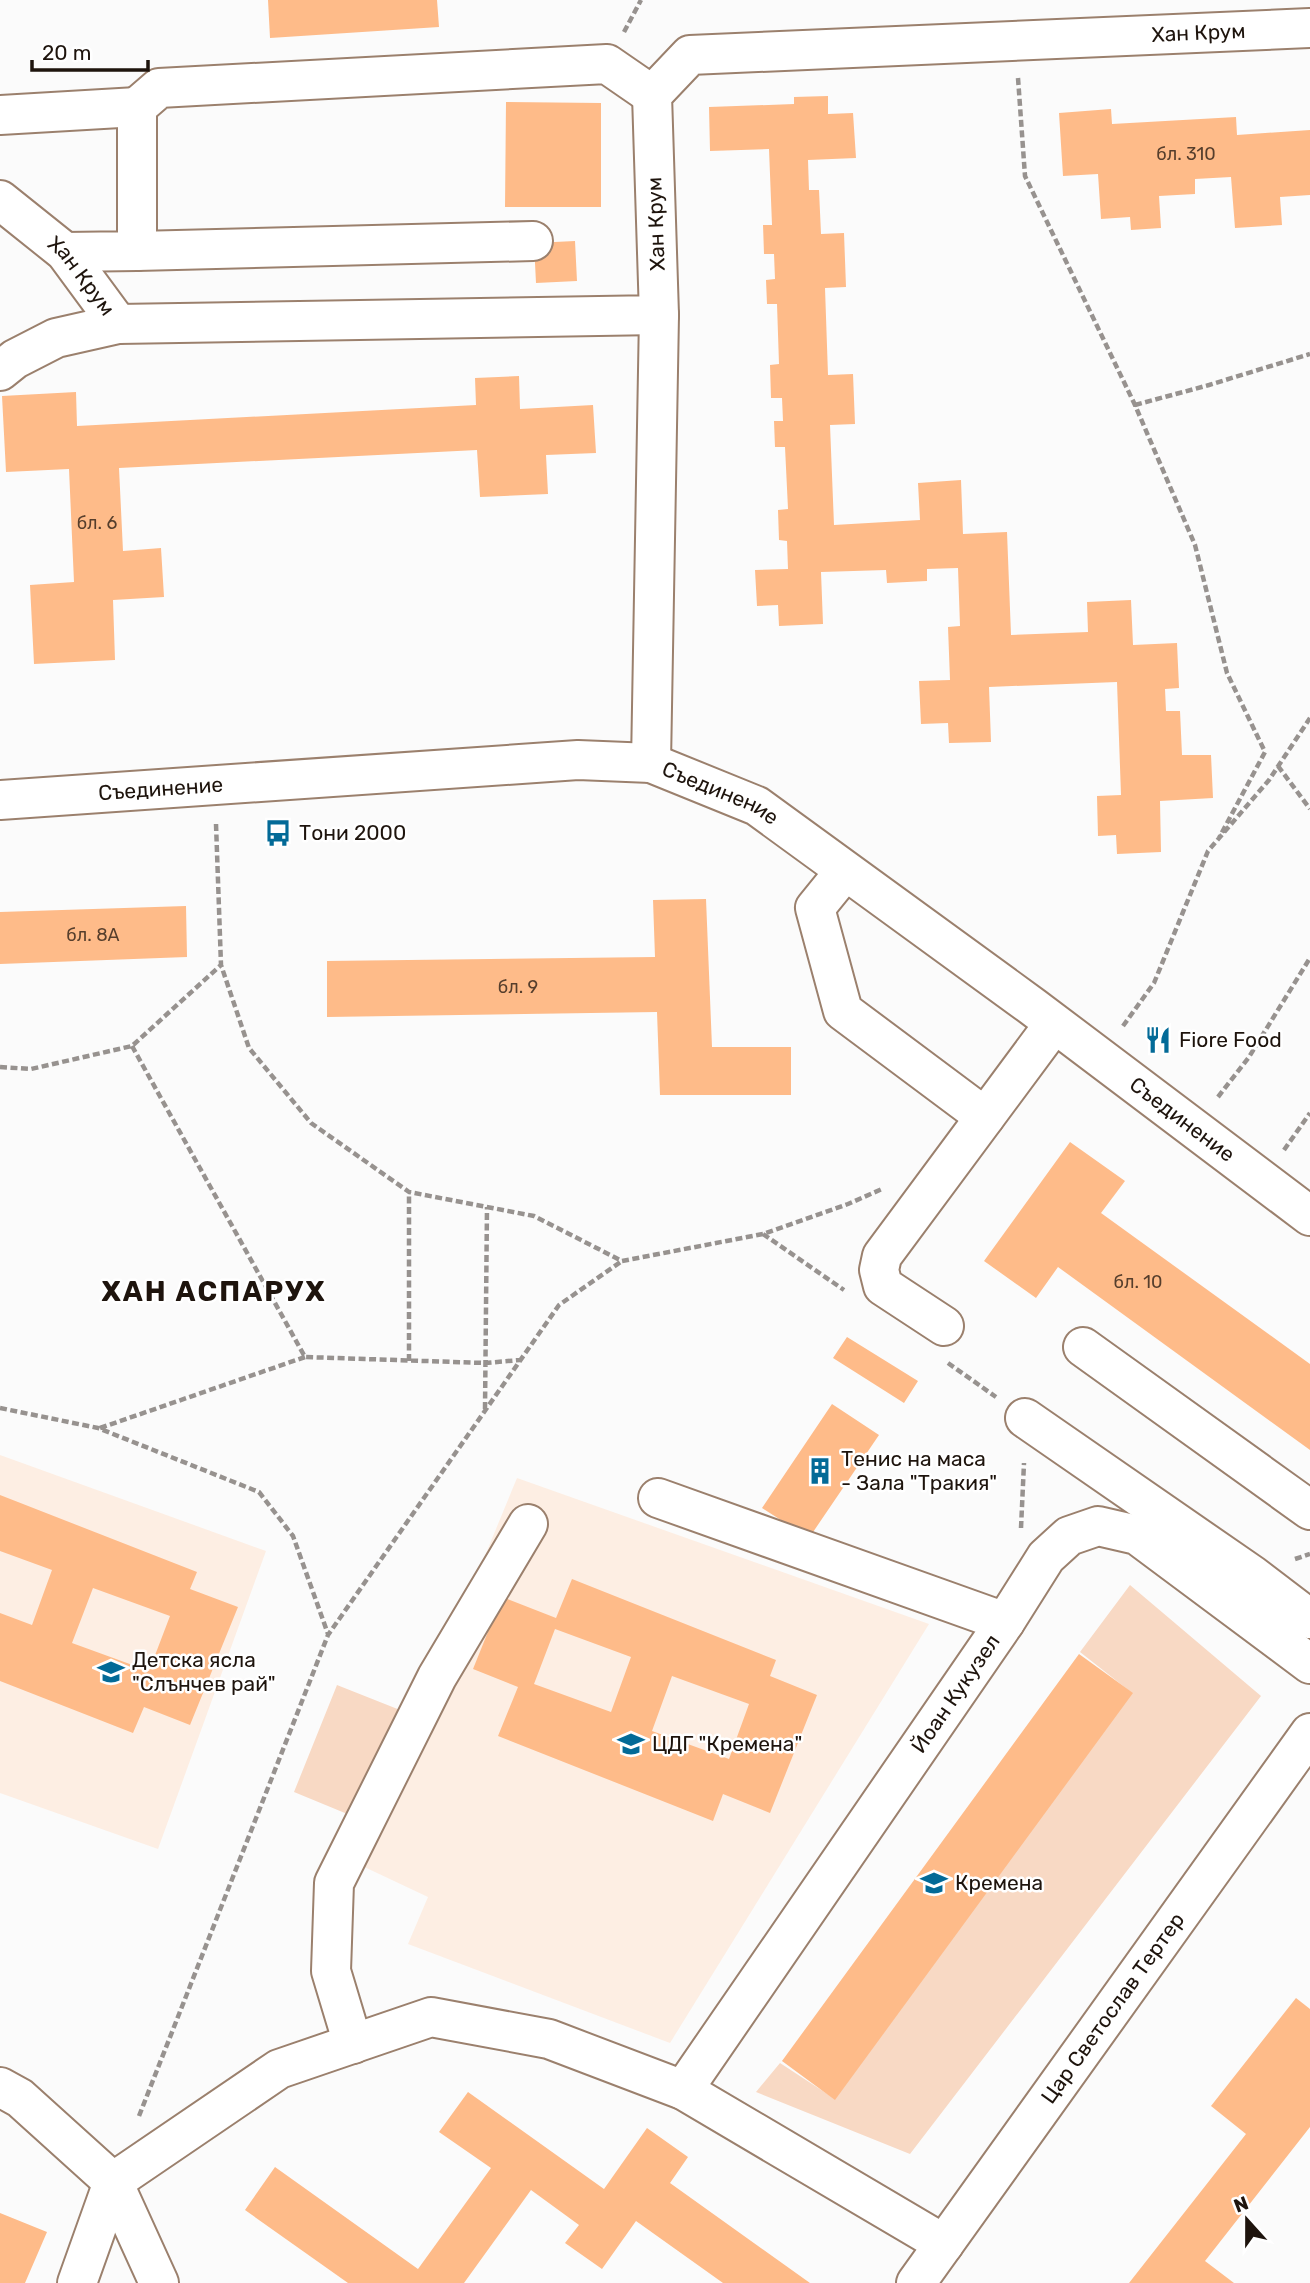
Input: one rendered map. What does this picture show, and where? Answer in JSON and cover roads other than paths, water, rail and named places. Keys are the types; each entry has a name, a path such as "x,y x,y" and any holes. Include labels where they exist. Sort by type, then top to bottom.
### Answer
{"street":[{"name":"Хан Крум","path":"0,200 65,252 118,324 659,315 652,95 690,55 1310,28"},
{"path":"0,116 137,107 159,88 607,64 652,95"},
{"path":"137,107 137,251"},
{"path":"65,252 533,241"},
{"path":"651,763 659,315"},
{"path":"0,370 15,359 56,338 118,324"},
{"name":"Съединение","path":"0,800 579,760 651,763 757,806 1055,1024 1310,1216"},
{"path":"845,871 815,908 843,1011 985,1117"},
{"path":"944,1326 883,1286 879,1270 882,1256 1055,1024"},
{"path":"1083,1347 1310,1510"},
{"path":"1026,1418 1252,1575 1310,1619"},
{"path":"658,1498 1005,1622"},
{"path":"353,2044 331,1971 334,1883 437,1677 528,1524"},
{"name":"Йоан Кукузел","path":"683,2090 1005,1622 1046,1557 1069,1536 1098,1526 1137,1535 1310,1664"},
{"name":"Цар Светослав Тертер","path":"916,2283 1310,1733"},
{"path":"77,2283 113,2182 279,2069 431,2017 549,2039 683,2090 944,2244"},
{"path":"0,2087 20,2098 113,2182 159,2283"}],"place":[{"name":"Тони 2000","path":"278,833"},
{"name":"Fiore Food","path":"1158,1040"},
{"name":"Тенис на маса - Зала \"Тракия\"","path":"820,1471"},
{"name":"Детска ясла \"Слънчев рай\"","path":"111,1672"},
{"name":"ЦДГ \"Кремена\"","path":"631,1744"},
{"name":"Кремена","path":"934,1883"}],"district":[{"name":"ХАН АСПАРУХ","path":"214,1291"}]}
